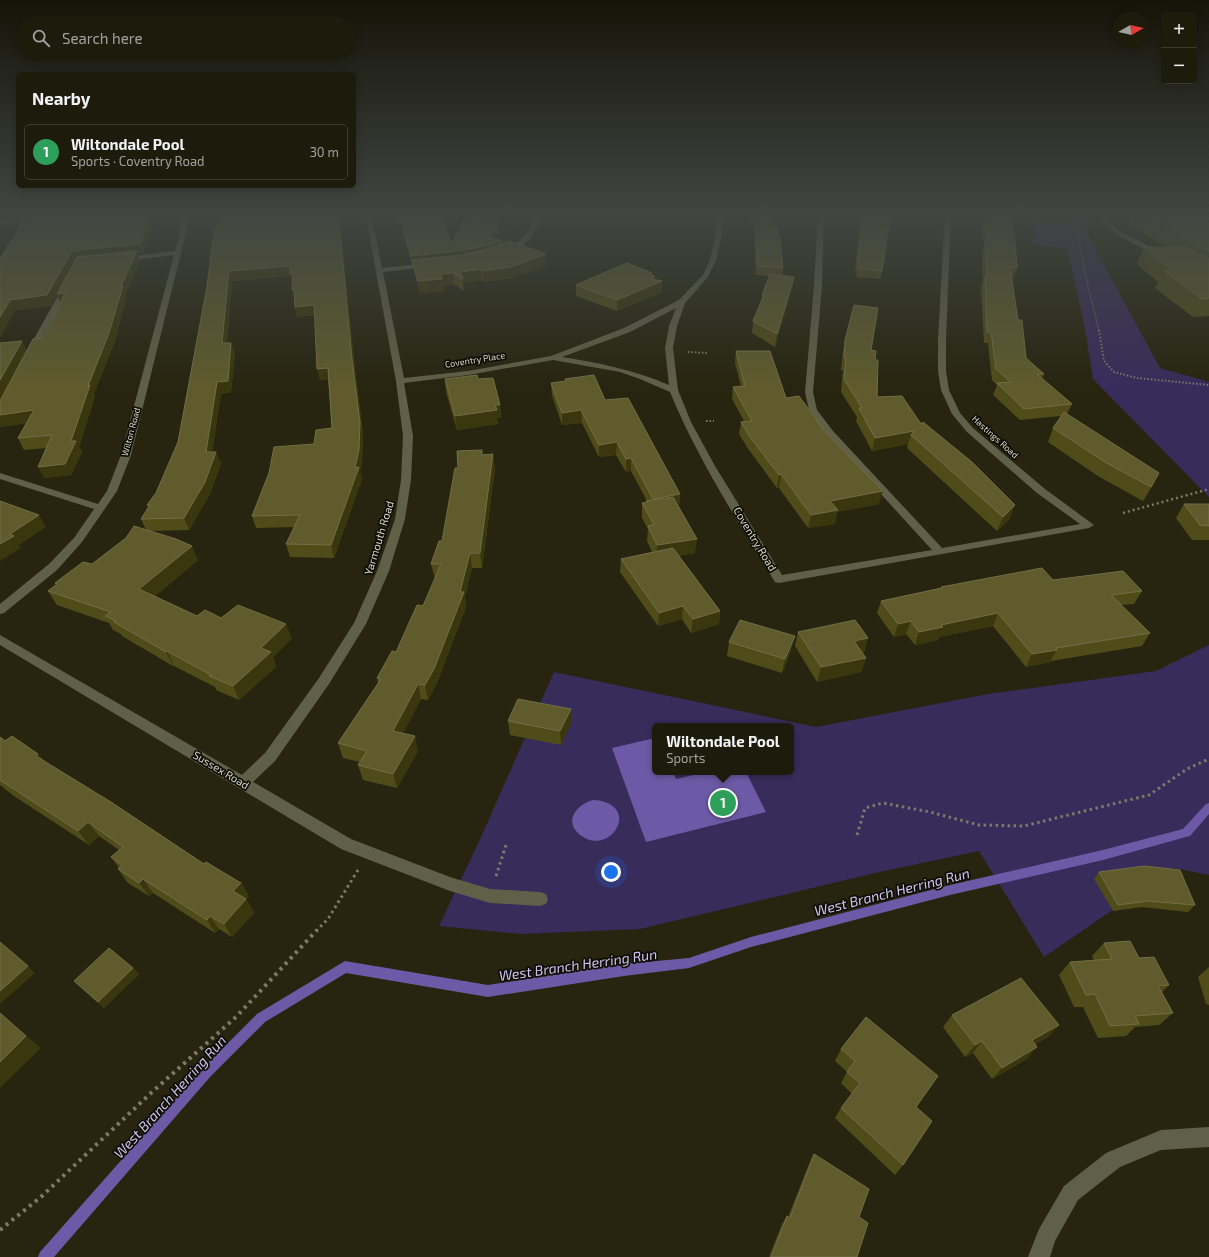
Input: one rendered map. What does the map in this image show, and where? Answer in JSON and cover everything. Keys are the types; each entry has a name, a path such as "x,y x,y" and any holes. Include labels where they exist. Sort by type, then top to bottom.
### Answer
{"street":[{"name":"Wilton Road","path":"0,610 52,567 78,540 112,491 126,455 174,271"},
{"name":"Yarmouth Road","path":"243,783 270,757 324,681 360,624 383,571 400,519 406,480 408,436 400,381 380,271"},
{"name":"Coventry Road","path":"709,271 706,276 682,302 673,326 669,348 674,390 687,422 710,466 779,579 1089,525"},
{"path":"819,271 809,392 813,410 830,433 939,551"},
{"name":"Hastings Road","path":"945,271 942,371 945,390 956,414 970,430 1041,491 1089,525"},
{"path":"26,362 69,280"},
{"name":"Coventry Place","path":"400,381 468,373 553,358 627,330 682,302"},
{"name":"Coventry Place","path":"553,358 620,370 674,390"},
{"path":"0,476 101,508"},
{"name":"Sussex Road","path":"0,640 346,844 368,854 450,884 490,896 540,899"},
{"path":"1039,1257 1046,1236 1072,1193 1113,1160 1161,1140 1209,1137"}],"path":[{"path":"1086,271 1100,334 1104,361 1114,372 1137,378 1209,385"},
{"path":"1123,513 1209,489"},
{"path":"857,835 865,808 882,803 930,812 979,825 1024,826 1149,795 1187,769 1209,760"},
{"path":"490,896 507,842"},
{"path":"0,1230 42,1196 151,1093 236,1017 328,919 368,854"}],"shaded area":[{"path":"1072,271 1107,271 1160,368 1209,382 1209,497 1093,379 1085,328"},
{"path":"1209,645 1209,875 1174,868 1044,957 979,851 875,873 640,929 520,934 439,926 482,835 554,672 816,727 988,694 1156,671"},
{"path":"652,739 652,775 674,775 676,779 693,775 748,775 766,812 646,842 612,748"},
{"path":"593,800 608,803 617,810 619,819 617,828 610,835 601,840 591,840 579,834 574,829 572,823 574,813 582,805"}],"building":[{"path":"0,271 61,271 47,295 10,300 0,317"},
{"path":"70,271 128,271 121,286 123,286 109,333 88,386 90,385 71,441 76,441 65,464 38,467 52,435 18,438 34,410 0,415 0,401 33,339 43,338 65,293 57,294"},
{"path":"209,271 233,271 229,271 222,343 231,343 228,381 217,382 206,452 216,452 205,482 184,518 141,519 150,505 147,505 156,493 178,442"},
{"path":"290,271 344,271 360,423 359,450 355,468 359,467 331,545 286,544 300,515 252,516 269,473 274,447 314,444 316,430 332,428 328,368 317,369 314,305 295,307 294,290 292,290 293,274 290,274"},
{"path":"415,271 469,271 460,272 463,279 453,273 441,274 442,279 418,281"},
{"path":"609,271 646,271 652,273 650,275 655,276 651,279 662,281 617,300 576,285"},
{"path":"987,271 1011,271 1018,320 1022,320 1026,358 1044,374 1037,374 1072,404 1024,409 997,383 1011,382 996,369 991,332 987,332 985,277 987,277"},
{"path":"1164,271 1209,271 1209,298 1202,299"},
{"path":"770,274 794,277 777,334 753,321 764,295 762,295"},
{"path":"854,305 878,308 871,350 876,351 875,360 878,360 877,397 902,396 921,424 923,422 972,462 1015,505 1003,517 911,435 914,431 875,438 859,408 862,408 844,379 846,358 844,358 845,340"},
{"path":"22,341 0,380 0,343"},
{"path":"736,351 770,351 786,398 799,396 826,433 883,491 830,501 838,510 811,515 781,474 779,475 750,437 741,422 752,421 733,387 745,386"},
{"path":"477,375 478,379 493,378 500,405 495,405 497,410 455,416 445,379"},
{"path":"594,375 605,400 628,398 680,494 653,499 631,458 626,459 617,442 599,445 581,410 562,413 551,383 566,381 565,379"},
{"path":"1064,412 1159,473 1151,487 1105,462 1053,428"},
{"path":"482,450 482,455 493,454 480,553 470,553 460,592 464,592 434,669 425,685 418,684 393,731 415,736 393,774 358,765 367,751 338,743 381,679 377,678 392,651 396,652 417,605 423,606 441,564 431,564 439,541 442,541 455,468 458,468 457,451"},
{"path":"673,497 697,539 657,545 648,526 654,525 642,503 647,502 646,501"},
{"path":"0,501 39,515 10,534 14,536 0,544"},
{"path":"1184,504 1209,504 1209,526 1200,525"},
{"path":"134,526 176,539 192,546 139,589 197,616 205,610 221,618 238,605 286,624 261,648 271,652 233,686 209,676 211,675 167,651 166,652 114,622 116,621 105,616 111,612 48,591 57,584 55,583 83,562 92,564 126,538"},
{"path":"673,548 720,611 693,619 683,606 659,613 621,559"},
{"path":"1042,568 1053,580 1123,571 1142,591 1111,595 1150,633 1056,648 1057,650 1032,654 998,613 941,625 943,627 919,632 911,621 898,624 881,601 942,588 941,587"},
{"path":"740,620 795,636 785,659 729,642"},
{"path":"855,620 868,638 854,641 866,658 821,667 798,632"},
{"path":"518,699 571,709 560,731 508,721"},
{"path":"12,736 38,754 36,756 111,802 204,864 206,862 241,883 233,891 246,899 224,924 210,916 207,920 143,879 139,883 118,869 122,865 111,857 123,847 88,822 78,831 0,780 0,737 5,741"},
{"path":"1144,866 1180,870 1195,905 1148,901 1118,905 1099,872"},
{"path":"1130,941 1139,958 1154,957 1169,985 1158,986 1173,1013 1135,1016 1139,1024 1110,1026 1095,994 1086,995 1070,962 1112,959 1104,943"},
{"path":"0,942 28,966 0,991"},
{"path":"109,948 133,968 98,1002 74,981"},
{"path":"1021,978 1059,1025 1032,1040 1037,1047 1002,1068 982,1041 975,1045 952,1015"},
{"path":"0,1013 26,1036 0,1062"},
{"path":"866,1017 938,1076 916,1107 932,1121 903,1165 841,1108 860,1083 847,1072 855,1061 841,1049"},
{"path":"814,1154 869,1189 859,1217 868,1223 857,1257 771,1257 787,1216 790,1218"}],"waterway":[{"name":"West Branch Herring Run","path":"45,1257 206,1073 261,1018 345,967 488,991 624,970 689,963 751,942 950,890 1103,855 1186,833 1209,807"}],"place":[{"name":"Wiltondale Pool","path":"723,803"}]}
